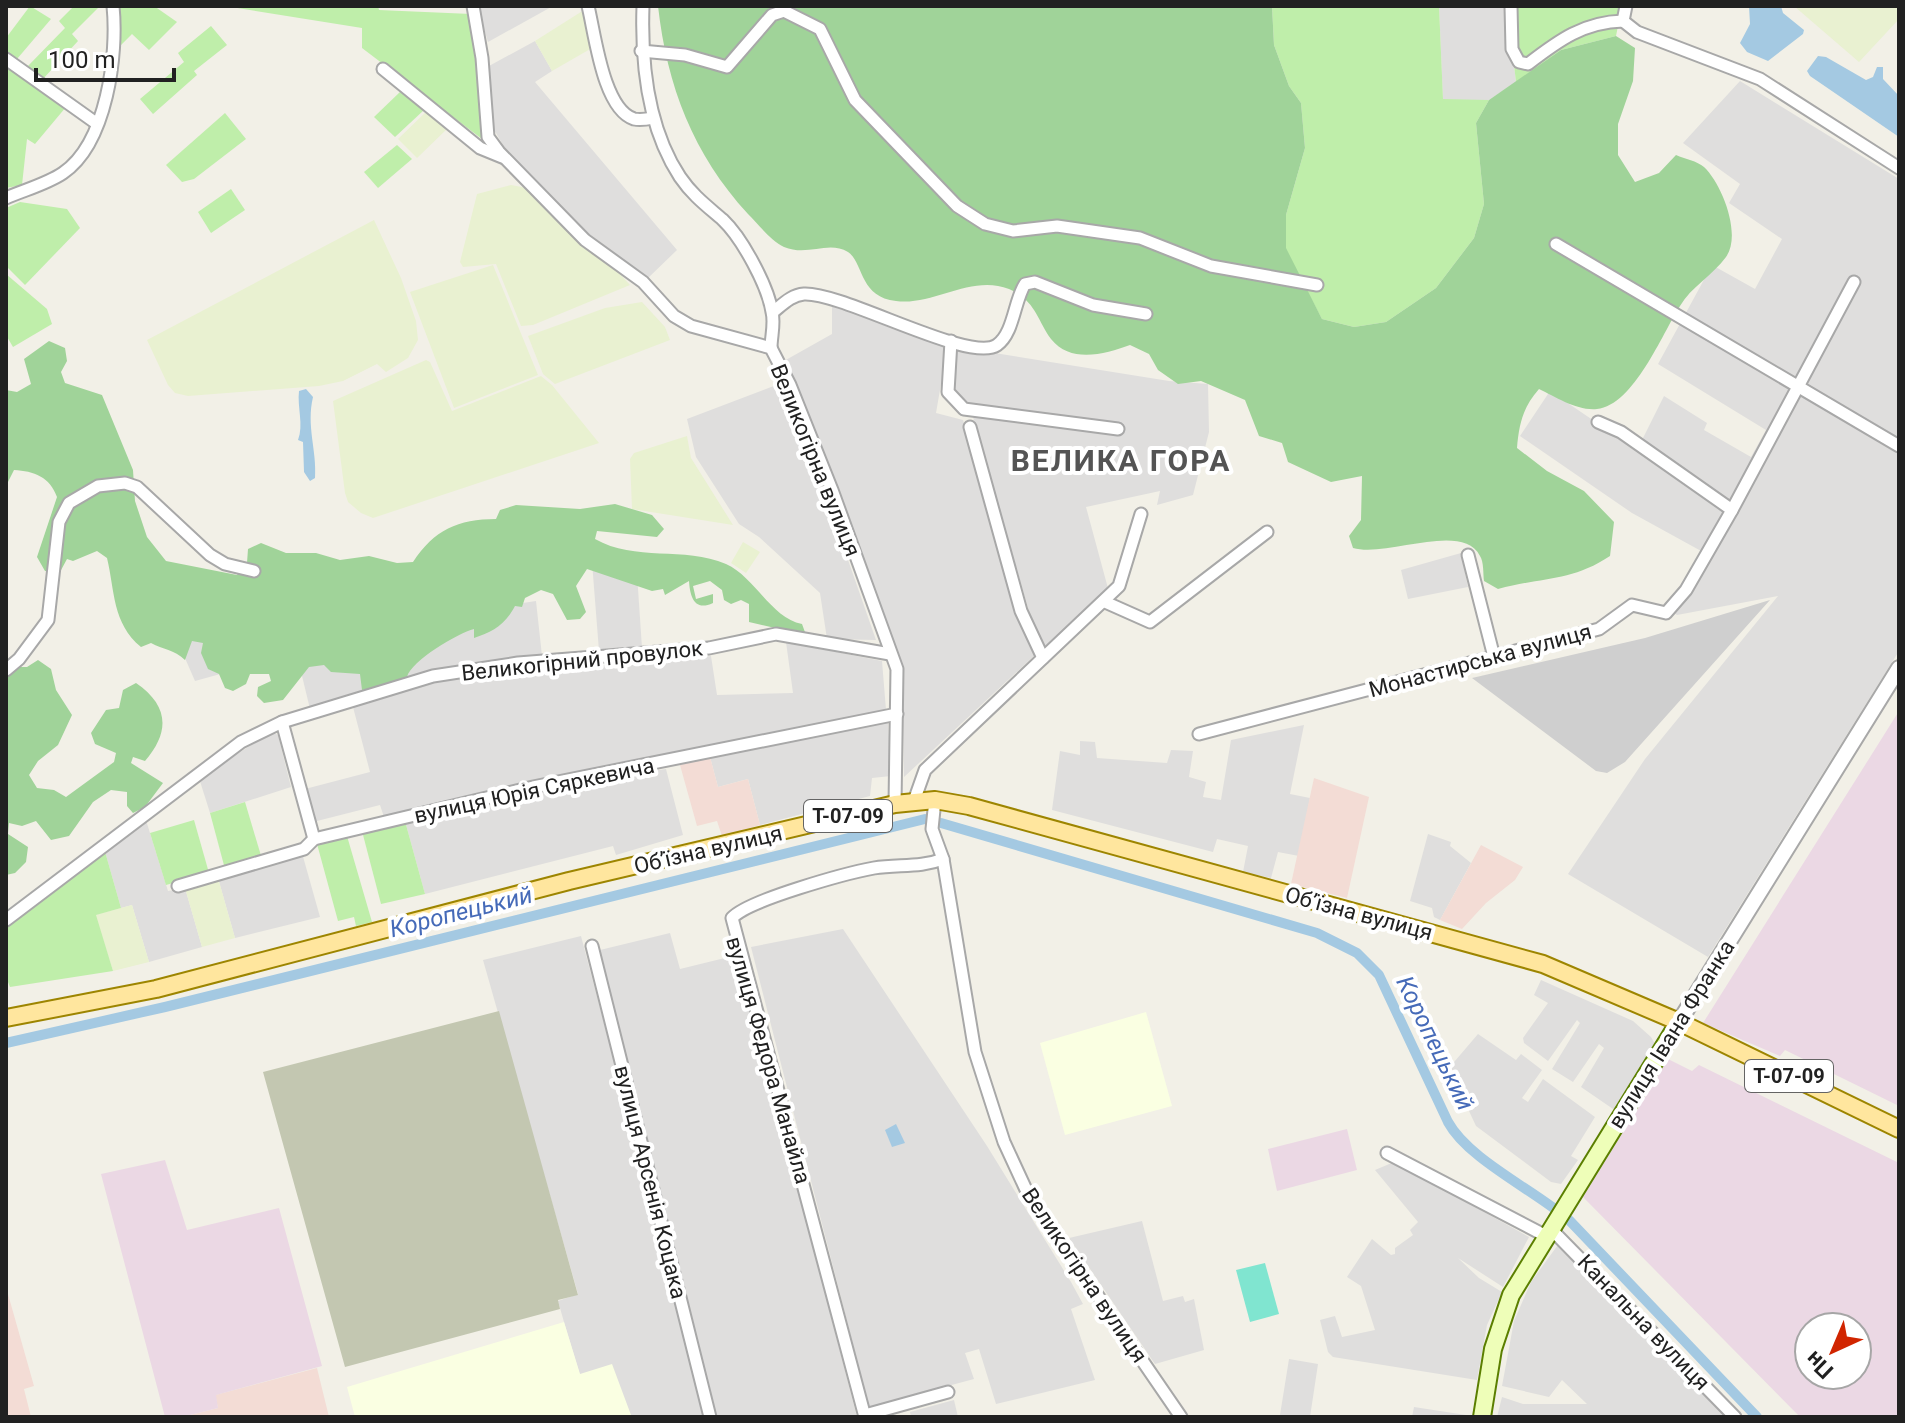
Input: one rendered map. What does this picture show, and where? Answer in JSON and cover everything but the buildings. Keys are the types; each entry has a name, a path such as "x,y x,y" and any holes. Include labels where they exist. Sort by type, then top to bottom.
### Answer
{"main road":[{"name":"Обʼїзна вулиця","path":"6,1018 156,989 569,881 895,804 935,800 969,806 1523,958 1679,1022"},
{"name":"Т-07-09","path":"1679,1022 1899,1129"},
{"name":"вулиця Івана Франка","path":"1482,1417 1498,1328 1511,1295 1679,1022"}],"street":[{"path":"6,198 63,173 81,154 109,85 116,41 113,6"},
{"path":"473,6 482,58 488,137 506,159"},
{"path":"588,6 608,87 618,108 634,119 653,118"},
{"path":"643,6 641,51 653,118 678,174 697,201 724,221 739,240 773,312 771,348"},
{"path":"1511,6 1512,49 1519,62 1528,64 1572,32 1598,21 1623,21 1637,32 1771,86 1899,168"},
{"path":"1623,21 1626,6"},
{"path":"641,51 685,55 727,67 772,15 784,11 820,29 855,100 957,206 985,224 1013,231 1057,226 1140,238 1211,266 1317,285"},
{"path":"6,59 96,123"},
{"path":"383,69 480,148 506,159"},
{"name":"Великогірна вулиця","path":"506,159 585,240 643,282 674,316 691,326 771,348 790,385 832,490 897,669 895,804"},
{"path":"1556,244 1899,446"},
{"path":"773,312 792,297 821,296 951,341 985,349 997,345 1005,334 1025,284 1035,282 1093,305 1146,314"},
{"name":"Монастирська вулиця","path":"1199,734 1599,629 1632,605 1666,613 1686,590 1732,510 1854,282"},
{"path":"951,341 948,392 964,409 1118,429"},
{"path":"1598,422 1621,432 1732,510"},
{"path":"970,427 1021,611 1043,658"},
{"path":"6,670 19,659 48,620 59,522 69,503 98,486 125,483 137,487 210,555 225,564 254,571"},
{"path":"914,801 925,770 1119,586 1141,514"},
{"path":"1105,602 1150,622 1267,532"},
{"path":"1468,555 1494,657"},
{"name":"Великогірний провулок","path":"6,920 241,742 282,722 433,676 518,663 709,648 776,634 890,654"},
{"name":"вулиця Івана Франка","path":"1679,1022 1899,668"},
{"name":"вулиця Юрія Сяркевича","path":"178,886 304,849 314,839 533,787 897,714"},
{"path":"282,722 314,839"},
{"name":"Великогірна вулиця","path":"935,800 932,829 943,859 975,1052 1004,1142 1028,1194 1181,1417"},
{"name":"вулиця Федора Манайла","path":"865,1416 732,918 753,903 871,869 928,865 943,859"},
{"name":"вулиця Арсенія Коцака","path":"592,946 710,1417"},
{"name":"Канальна вулиця","path":"1387,1153 1551,1229 1735,1417"},
{"path":"865,1416 948,1392"}],"shaded area":[{"path":"477,6 553,6 488,42"},
{"path":"1439,6 1507,6 1516,82 1489,100 1443,100"},
{"path":"1749,6 1781,6 1783,13 1804,30 1803,34 1768,61 1747,52 1740,43 1750,24"},
{"path":"1794,6 1899,6 1899,19 1859,62"},
{"path":"584,10 592,48 552,71 535,41"},
{"path":"535,41 552,71 535,82 677,250 647,279 575,223 508,154 492,126 489,66"},
{"path":"1818,56 1826,57 1866,80 1873,77 1877,67 1883,67 1883,79 1899,96 1899,137 1810,76 1807,71"},
{"path":"1740,81 1899,179 1899,651 1708,957 1568,874 1645,759 1778,596 1677,615 1674,613 1712,557 1632,513 1520,436 1550,391 1637,450 1664,396 1707,423 1704,430 1751,457 1766,430 1658,364 1712,265 1755,289 1782,239 1729,203 1740,184 1683,143"},
{"path":"427,111 448,128 417,158 398,139"},
{"path":"511,185 527,188 582,245 630,285 533,325 521,326 496,264 463,267 460,262 477,194"},
{"path":"374,220 401,278 416,321 418,340 408,358 386,372 377,364 343,381 319,386 188,396 175,393 168,385 147,340"},
{"path":"493,265 538,375 454,408 410,292"},
{"path":"642,302 665,327 670,340 555,384 543,374 528,336 605,308"},
{"path":"832,304 948,343 936,413 963,420 1036,654 904,777 902,668 784,361 832,334"},
{"path":"957,347 1169,381 1208,384 1209,432 1193,495 1157,505 1160,491 1086,507 1109,592 1043,650 973,417 1123,435 1124,426 965,404 955,394 953,386"},
{"path":"426,360 430,362 452,411 541,376 552,385 599,443 373,518 361,513 348,502 345,493 333,401"},
{"path":"779,384 818,474 876,640 827,639 820,593 759,537 739,524 696,457 687,419"},
{"path":"306,389 313,397 311,418 315,478 310,481 304,472 303,442 298,440 299,391"},
{"path":"687,436 691,458 733,525 632,509 630,459 634,453"},
{"path":"743,542 760,552 746,573 731,563"},
{"path":"1461,553 1468,587 1408,599 1401,570"},
{"path":"636,559 642,648 599,651 592,562"},
{"path":"1770,600 1625,762 1607,773 1596,771 1472,678 1645,638"},
{"path":"536,601 542,656 476,663 407,679 400,658 503,606"},
{"path":"184,636 214,636 224,673 195,681 181,649"},
{"path":"786,642 882,661 886,710 384,817 380,805 313,822 305,789 370,772 353,707 443,678 711,656 717,695 793,693"},
{"path":"296,651 374,659 363,694 310,709"},
{"path":"1899,711 1899,1106 1785,1050 1780,1056 1703,1023"},
{"path":"888,720 891,776 872,778 870,796 760,825 748,779 718,787 710,757"},
{"path":"1304,725 1290,794 1310,798 1299,856 1278,852 1271,878 1243,872 1248,846 1217,839 1213,852 1052,810 1060,751 1080,755 1080,741 1095,742 1097,758 1167,763 1171,750 1193,751 1189,777 1206,782 1203,797 1221,800 1231,740"},
{"path":"272,732 278,735 291,787 210,813 199,778"},
{"path":"710,757 718,787 748,779 760,825 722,836 717,821 697,826 680,765"},
{"path":"666,769 683,835 616,855 613,846 425,894 405,821 594,780"},
{"path":"1314,778 1369,797 1347,898 1291,884"},
{"path":"145,817 168,891 185,888 202,947 149,962 132,905 121,908 104,848"},
{"path":"1428,834 1451,842 1450,846 1471,863 1440,920 1434,917 1432,908 1410,901"},
{"path":"1481,845 1523,867 1515,880 1486,903 1462,929 1440,920"},
{"path":"302,853 320,917 235,938 218,878"},
{"path":"218,878 235,938 202,947 185,888"},
{"path":"132,905 149,962 113,971 95,915"},
{"path":"843,929 987,1146 1071,1282 1083,1304 1071,1309 1095,1380 996,1404 979,1349 965,1353 974,1379 869,1407 751,947"},
{"path":"670,933 680,969 737,955 857,1417 717,1417 600,950"},
{"path":"581,936 682,1318 705,1417 622,1417 630,1415 580,1375 558,1301 578,1294 483,960"},
{"path":"1541,980 1633,1021 1651,1037 1655,1044 1616,1111 1581,1087 1604,1048 1599,1044 1573,1082 1552,1069 1580,1023 1577,1020 1548,1061 1524,1043 1523,1038 1548,1003 1534,995"},
{"path":"499,1011 578,1295 558,1300 560,1309 345,1367 263,1072"},
{"path":"1146,1012 1172,1106 1065,1135 1040,1043"},
{"path":"1478,1034 1516,1060 1521,1054 1542,1070 1522,1098 1528,1102 1543,1079 1595,1117 1571,1156 1578,1160 1561,1184 1551,1182 1476,1126 1449,1068"},
{"path":"1668,1059 1692,1071 1699,1065 1899,1163 1899,1417 1800,1417 1583,1197"},
{"path":"896,1124 905,1143 892,1147 885,1130"},
{"path":"1347,1129 1357,1170 1277,1191 1268,1149"},
{"path":"165,1160 187,1230 279,1208 322,1366 216,1395 218,1408 182,1417 165,1417 101,1174"},
{"path":"1394,1162 1529,1237 1503,1287 1458,1258 1479,1278 1502,1292 1487,1325 1477,1380 1333,1357 1328,1352 1320,1320 1335,1316 1342,1337 1375,1330 1361,1286 1347,1277 1372,1239 1391,1255 1395,1254 1395,1248 1413,1235 1410,1230 1418,1222 1375,1170"},
{"path":"1142,1221 1163,1301 1183,1296 1185,1302 1194,1299 1204,1350 1155,1364 1069,1238"},
{"path":"1560,1242 1729,1417 1497,1417 1502,1397 1523,1404 1587,1404 1562,1380 1549,1397 1502,1386 1514,1321 1531,1282"},
{"path":"1265,1263 1279,1314 1250,1322 1236,1270"},
{"path":"6,1287 34,1386 24,1389 31,1417 6,1417"},
{"path":"564,1322 580,1374 612,1364 631,1415 355,1417 347,1387"},
{"path":"1289,1359 1318,1364 1310,1417 1273,1417 1280,1415"},
{"path":"317,1368 329,1417 182,1417 218,1408 215,1395"},
{"path":"954,1400 958,1417 911,1417 910,1412"},
{"path":"1414,1407 1466,1415 1412,1417"}],"green space":[{"path":"30,6 51,19 17,59 6,51 6,38"},
{"path":"74,6 100,6 72,34 78,41 42,80 28,66 65,28 59,21"},
{"path":"116,6 154,6 177,22 149,50 132,34 121,45"},
{"path":"225,6 378,6 379,10 471,14 482,139 362,48 362,28"},
{"path":"658,6 1272,6 1274,45 1289,86 1301,103 1305,148 1286,215 1286,248 1322,319 1354,327 1386,322 1436,288 1474,238 1484,204 1476,123 1489,100 1561,50 1616,36 1635,48 1633,81 1618,124 1618,155 1635,182 1659,173 1676,155 1701,165 1711,175 1723,197 1732,236 1726,257 1685,299 1646,366 1623,395 1610,405 1589,409 1567,403 1539,389 1523,416 1517,448 1547,471 1584,491 1614,522 1610,556 1569,575 1498,589 1484,581 1480,556 1471,546 1457,541 1385,549 1353,548 1349,536 1361,520 1362,476 1331,482 1288,462 1282,443 1259,436 1245,400 1201,381 1178,384 1158,370 1149,354 1130,345 1099,354 1068,352 1051,339 1025,299 1009,289 981,285 924,299 896,301 884,298 869,287 848,252 833,248 793,250 784,247 760,227 729,191 698,143 668,64"},
{"path":"1272,6 1439,6 1443,99 1489,100 1476,123 1484,204 1474,238 1436,288 1386,322 1354,327 1322,319 1300,278 1281,275 1286,215 1305,148 1301,103 1289,86 1274,45"},
{"path":"1507,6 1622,6 1616,36 1561,50 1516,82"},
{"path":"211,26 227,45 194,71 197,75 153,114 140,99 184,62 178,53"},
{"path":"6,64 66,107 35,144 27,139 22,185 6,188"},
{"path":"400,92 424,110 395,137 374,117"},
{"path":"225,113 246,139 194,179 182,182 166,165"},
{"path":"397,145 412,159 378,188 364,172"},
{"path":"231,189 245,210 211,233 198,212"},
{"path":"20,202 67,209 80,228 25,285 6,266 6,208"},
{"path":"6,274 47,309 52,324 13,347 6,335"},
{"path":"49,341 65,348 67,361 61,372 65,383 102,395 133,470 135,501 147,537 166,561 237,575 247,563 248,549 261,543 286,553 316,553 340,560 369,556 397,563 413,562 429,542 448,528 470,521 496,519 500,510 516,505 580,509 615,504 652,515 664,529 657,537 597,531 595,539 626,550 693,556 726,564 746,578 781,614 802,624 806,635 749,622 749,604 741,600 731,604 724,600 722,590 710,581 693,586 696,599 713,594 713,603 701,605 692,597 689,581 665,595 663,589 652,591 587,569 576,586 586,612 580,619 567,620 553,594 541,590 525,598 522,607 515,606 507,618 492,630 474,638 474,629 457,636 417,663 407,677 382,687 362,690 360,674 331,672 324,665 309,667 283,700 264,703 257,696 258,687 271,681 269,674 250,674 246,684 233,691 225,688 219,674 208,669 201,653 203,643 192,641 185,660 151,643 141,647 132,638 116,606 107,558 97,551 73,561 67,559 60,572 45,571 37,557 57,497 46,480 28,472 14,470 6,486 6,390 17,392 31,384 24,359"},
{"path":"38,660 51,669 56,690 72,715 58,745 38,761 29,775 37,788 54,790 66,797 114,762 116,753 95,744 91,733 106,710 119,708 123,690 136,683 155,700 160,709 162,729 145,761 133,757 131,763 163,783 145,807 133,813 127,806 127,792 111,790 93,802 69,836 51,840 36,821 22,826 9,823 8,834 28,847 26,862 15,873 6,875 6,667 27,667"},
{"path":"245,802 262,859 225,869 210,813"},
{"path":"194,820 209,873 166,885 150,833"},
{"path":"405,821 425,894 381,904 362,831"},
{"path":"347,836 372,922 356,926 354,917 338,921 317,844"},
{"path":"104,848 121,908 96,915 113,971 10,987 6,977 6,925"}],"waterway":[{"name":"Коропецький","path":"6,1043 165,1007 925,819"},
{"name":"Коропецький","path":"941,823 1317,933 1357,953 1379,975 1448,1122 1458,1136 1470,1149 1569,1220 1757,1417"}],"district":[{"name":"ВЕЛИКА ГОРА","path":"1121,461"}]}
